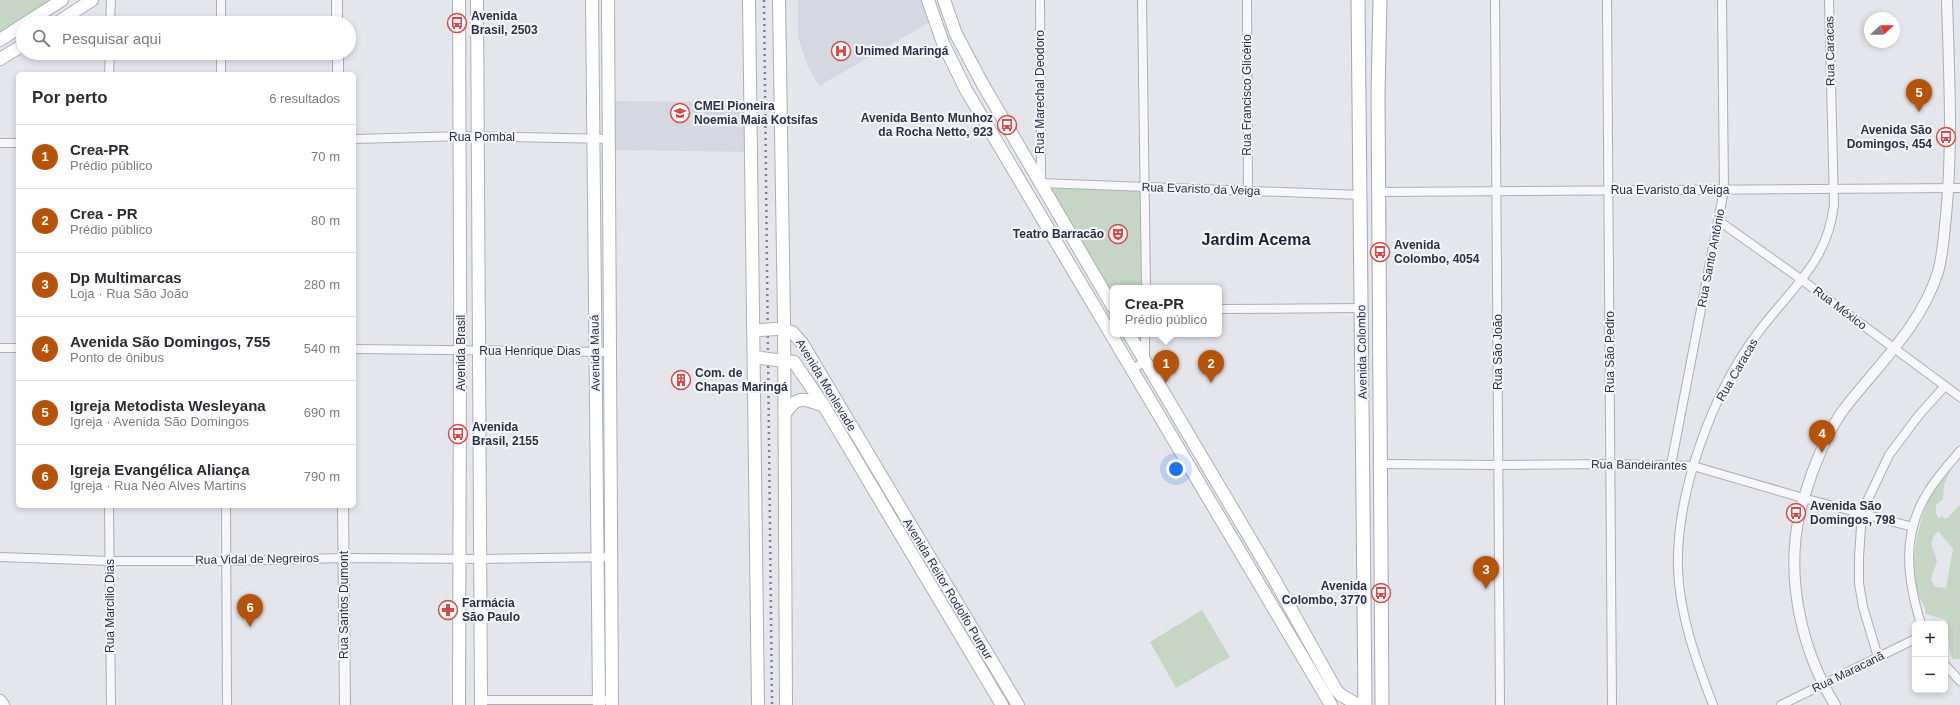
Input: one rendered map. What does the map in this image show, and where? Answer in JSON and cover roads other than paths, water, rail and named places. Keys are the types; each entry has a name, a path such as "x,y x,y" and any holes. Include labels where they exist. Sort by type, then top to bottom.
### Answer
{"main road":[{"path":"37,16 62,0"},
{"path":"68,16 92,0"},
{"name":"Avenida Brasil","path":"459,0 461,350 458,559 459,705"},
{"name":"Avenida Brasil","path":"477,0 481,702"},
{"name":"Avenida Mauá","path":"592,0 596,556 599,702"},
{"name":"Avenida Mauá","path":"608,0 610,139 610,556 612,702"},
{"path":"749,0 756,331 758,355 758,705"},
{"path":"779,0 780,361 785,414 786,705"},
{"path":"928,0 943,43 966,90 1110,331"},
{"path":"944,0 956,34 978,76 1110,302"},
{"name":"Avenida Colombo","path":"1358,0 1366,705"},
{"name":"Avenida Colombo","path":"1380,0 1378,95 1382,705"},
{"path":"0,40 16,30"},
{"path":"0,59 16,49"},
{"path":"1360,76 1378,80"},
{"path":"1360,92 1378,95"},
{"path":"756,331 780,330"},
{"name":"Avenida Monlevade","path":"780,330 792,332 802,343 878,473"},
{"path":"1361,334 1380,349"},
{"path":"1114,337 1331,705"},
{"path":"1131,337 1267,567 1336,690 1341,695 1358,705"},
{"name":"Avenida Monlevade","path":"758,355 780,361 794,362 824,406 867,480"},
{"path":"785,414 793,402 798,400 808,400 824,406"},
{"path":"867,480 878,473"},
{"name":"Avenida Reitor Rodolfo Purpur","path":"878,473 1018,705"},
{"name":"Avenida Reitor Rodolfo Purpur","path":"867,480 1002,705"},
{"path":"1254,574 1267,567"},
{"path":"1364,597 1373,614 1381,622"},
{"path":"0,701 3,705"}],"street":[{"path":"110,0 110,16"},
{"path":"221,0 221,16"},
{"path":"337,0 338,16"},
{"name":"Rua Marechal Deodoro","path":"1040,0 1041,183"},
{"path":"1142,0 1146,285"},
{"name":"Rua Francisco Glicério","path":"1247,0 1248,191"},
{"name":"Rua São João","path":"1495,0 1498,191 1500,705"},
{"name":"Rua São Pedro","path":"1607,0 1610,190 1612,705"},
{"name":"Rua Santo Antônio","path":"1671,465 1724,190 1722,0"},
{"name":"Rua Caracas","path":"1713,705 1691,641 1678,569 1680,536 1693,466 1712,414 1746,349 1768,319 1802,280 1825,244 1832,224 1833,189 1829,0"},
{"path":"1835,705 1822,684 1799,614 1796,586 1795,549 1799,514 1803,498 1830,430 1843,410 1894,349 1913,322 1926,300 1938,271 1943,245 1949,188 1950,105 1947,0"},
{"path":"109,72 110,60"},
{"path":"221,60 221,72"},
{"path":"338,60 338,72"},
{"name":"Rua Pombal","path":"356,139 478,137 610,139"},
{"path":"0,143 16,143"},
{"path":"1027,192 1041,183"},
{"name":"Rua Evaristo da Veiga","path":"1041,183 1361,195"},
{"name":"Rua Evaristo da Veiga","path":"1379,192 1960,188"},
{"name":"Rua México","path":"1719,220 1960,397"},
{"path":"1222,309 1361,308"},
{"path":"1133,369 1145,361 1145,337"},
{"path":"0,348 16,348"},
{"name":"Rua Henrique Dias","path":"356,350 610,352"},
{"path":"1878,657 1864,607 1860,583 1859,557 1862,512 1889,455 1919,415 1945,386"},
{"path":"1920,621 1909,573 1908,556 1913,526 1927,492 1960,451"},
{"name":"Rua Bandeirantes","path":"1381,464 1499,466 1611,464 1693,466 1803,498 1913,526"},
{"name":"Rua Marcilio Dias","path":"109,508 111,705"},
{"path":"226,508 227,705"},
{"name":"Rua Santos Dumont","path":"343,508 345,705"},
{"name":"Rua Vidal de Negreiros","path":"0,558 226,561 344,558 480,559 610,556"},
{"name":"Rua Maracanã","path":"1781,705 1912,640"},
{"path":"1948,668 1960,681"},
{"path":"481,702 612,702"}],"railway":[{"path":"764,0 772,705"}],"place":[{"name":"Avenida Brasil, 2503","path":"457,23"},
{"name":"Unimed Maringá","path":"841,51"},
{"name":"Igreja Metodista Wesleyana","path":"1919,112"},
{"name":"CMEI Pioneira Noemia Maia Kotsifas","path":"680,113"},
{"name":"Avenida Bento Munhoz da Rocha Netto, 923","path":"1007,125"},
{"name":"Avenida São Domingos, 454","path":"1946,137"},
{"name":"Teatro Barracão","path":"1118,234"},
{"name":"Avenida Colombo, 4054","path":"1380,252"},
{"name":"Com. de Chapas Maringá","path":"681,380"},
{"name":"Crea-PR","path":"1166,383"},
{"name":"Crea - PR","path":"1211,383"},
{"name":"Avenida Brasil, 2155","path":"458,434"},
{"name":"Avenida São Domingos, 755","path":"1822,453"},
{"name":"Avenida São Domingos, 798","path":"1796,513"},
{"name":"Dp Multimarcas","path":"1486,589"},
{"name":"Avenida Colombo, 3770","path":"1381,593"},
{"name":"Farmácia São Paulo","path":"448,610"},
{"name":"Igreja Evangélica Aliança","path":"250,627"}],"district":[{"name":"Jardim Acema","path":"1256,239"}]}
